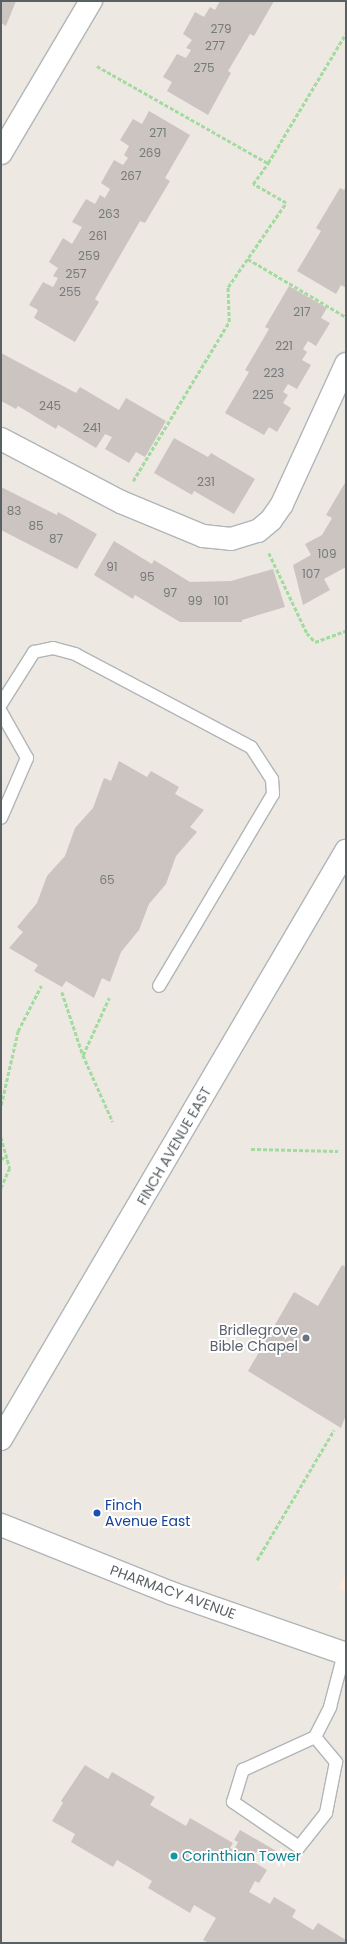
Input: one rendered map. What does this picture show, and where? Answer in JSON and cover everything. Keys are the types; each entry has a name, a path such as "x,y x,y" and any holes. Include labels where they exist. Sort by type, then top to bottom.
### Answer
{"street":[{"path":"1,153 91,1"},
{"path":"1,439 121,502 207,537 231,539 258,530 271,520 282,504 346,364"},
{"name":"FINCH AVENUE EAST","path":"1,1439 346,851"},
{"name":"PHARMACY AVENUE","path":"1,1525 171,1593 345,1652"}],"lane":[{"path":"1,704 34,652 53,648 75,654 252,747 272,779 273,794 159,986"},
{"path":"1,712 27,758 1,818"},
{"path":"315,1737 341,1765 326,1813 299,1847 233,1802 243,1770 315,1737 330,1707 345,1652"}],"path":[{"path":"121,502 229,322 228,287 286,203 253,184 268,163 346,33"},
{"path":"97,66 268,163"},
{"path":"248,259 346,317"},
{"path":"258,530 307,632 315,642 346,632"},
{"path":"1,1105 18,1031 41,986"},
{"path":"62,992 83,1055 113,1122"},
{"path":"83,1055 109,998"},
{"path":"1,1137 10,1168 1,1188"},
{"path":"251,1149 338,1151"},
{"path":"1,1157 8,1160"},
{"path":"257,1560 334,1430"}],"shaded area":[{"path":"346,1575 346,1591 338,1588"}],"building":[{"path":"1,1 16,1 6,26 1,23"},
{"path":"220,1 274,1 254,36 250,34 228,71 231,73 208,115 167,91 172,82 163,77 177,54 186,58 191,50 186,48 192,40 183,34 195,12 204,17 210,7 215,10"},
{"path":"149,111 190,135 165,178 170,181 145,223 140,221 95,299 99,302 75,342 34,318 38,310 29,305 43,282 53,287 58,278 53,276 58,268 49,262 63,238 72,244 82,227 72,222 86,199 95,204 100,195 105,198 110,189 101,183 114,160 123,165 128,158 124,155 129,146 120,140 133,119 142,124"},
{"path":"346,186 346,288 341,285 336,294 297,271 321,231 316,228 340,188 344,190"},
{"path":"289,286 327,308 321,318 330,323 316,346 308,341 303,349 307,352 302,360 311,365 297,389 288,384 283,392 288,395 283,403 291,408 277,432 269,427 264,435 225,413 249,372 245,370 269,329 265,327"},
{"path":"1,353 76,393 80,387 119,410 126,398 166,421 145,457 136,452 129,463 105,449 112,437 105,434 96,448 58,425 56,429 18,406 16,409 1,401"},
{"path":"174,438 208,457 211,453 255,479 234,514 194,491 192,495 154,473"},
{"path":"346,481 346,567 324,579 330,590 303,605 293,565 311,555 305,544 322,535 332,518 326,515"},
{"path":"1,487 57,515 58,512 97,534 77,569 1,530"},
{"path":"114,541 152,564 154,560 190,582 231,581 273,569 285,607 242,620 242,622 180,622 135,595 133,599 94,575"},
{"path":"119,761 147,777 151,771 179,787 175,794 204,810 190,827 197,832 176,856 166,884 149,904 139,930 121,952 110,982 102,978 94,998 66,981 62,987 34,971 38,965 9,948 23,932 17,927 37,903 47,876 65,856 75,828 93,808 104,778 111,781"},
{"name":"Bridlegrove Bible Chapel","path":"342,1265 346,1267 346,1415 341,1428 248,1371 294,1292 318,1306"},
{"name":"Corinthian Tower","path":"85,1765 108,1779 112,1772 155,1797 150,1805 186,1826 190,1818 233,1843 230,1848 234,1850 238,1842 234,1840 240,1830 278,1852 272,1862 256,1852 251,1860 267,1870 259,1883 255,1881 249,1892 270,1904 274,1897 296,1910 292,1917 313,1930 318,1923 346,1940 346,1943 209,1943 203,1940 216,1918 194,1905 190,1913 148,1888 152,1881 117,1860 113,1867 71,1842 75,1834 52,1821 63,1803 61,1801"}],"place":[{"name":"Bridlegrove Bible Chapel","path":"306,1338"},
{"name":"Finch Avenue East","path":"97,1513"},
{"name":"Corinthian Tower","path":"174,1856"}]}
